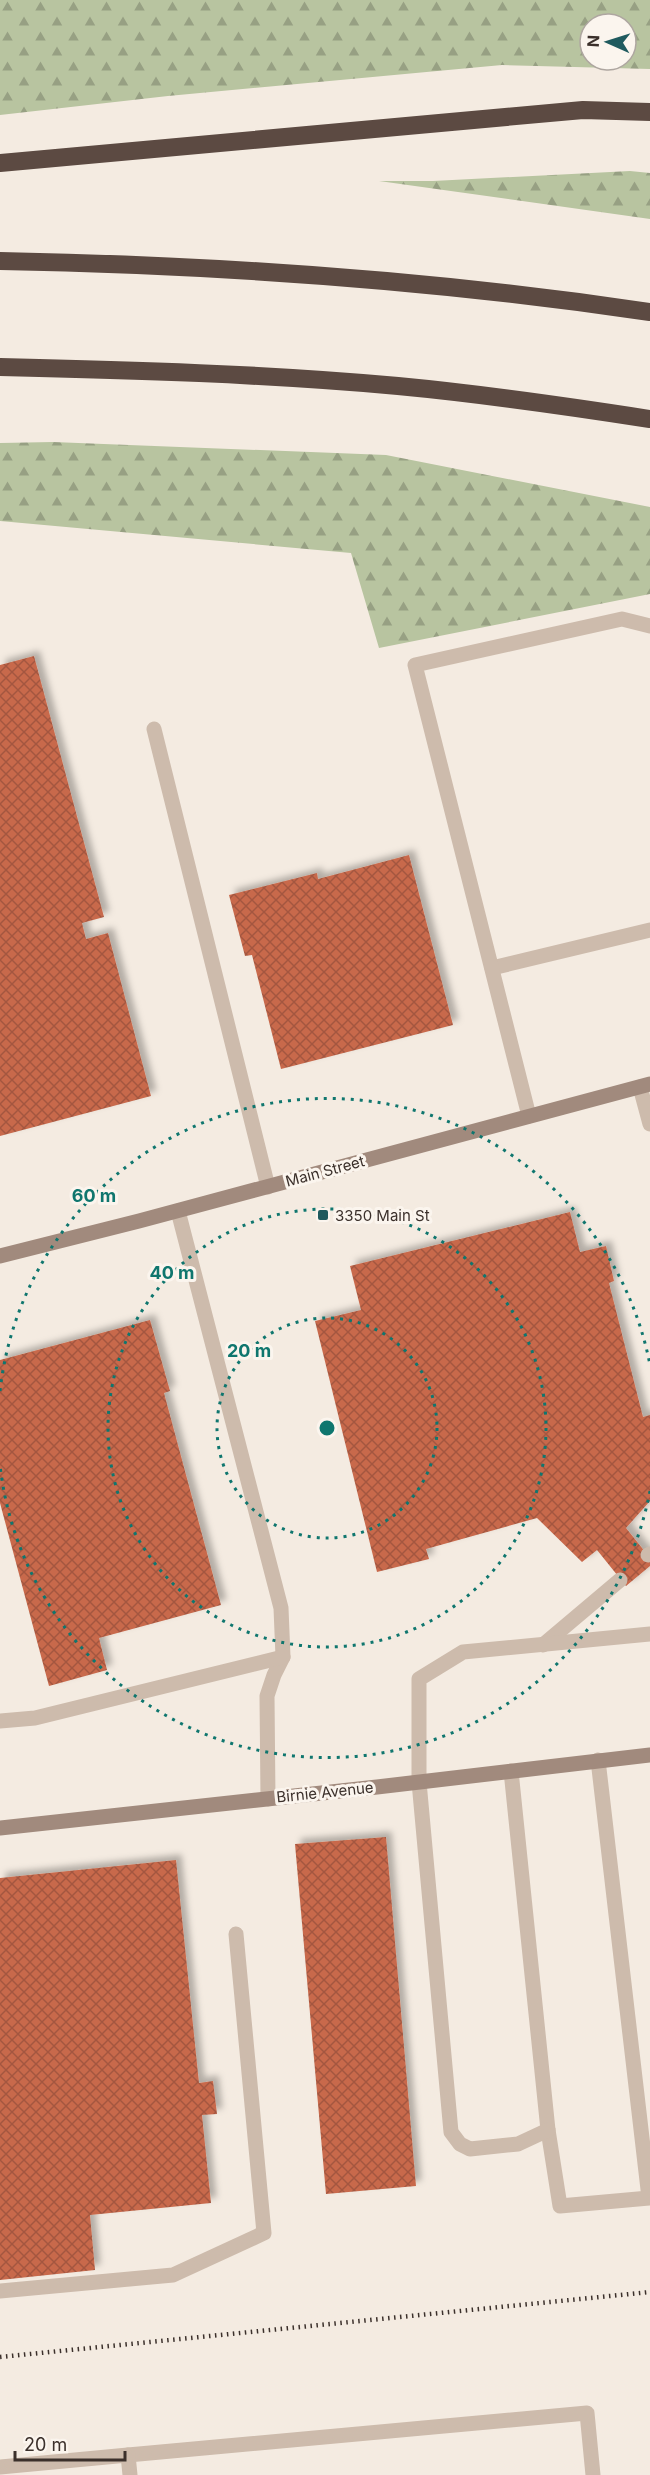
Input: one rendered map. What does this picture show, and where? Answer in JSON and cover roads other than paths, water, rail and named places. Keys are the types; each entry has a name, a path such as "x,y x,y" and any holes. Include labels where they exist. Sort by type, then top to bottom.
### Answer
{"highway":[{"path":"0,163 583,110 650,112"},
{"path":"0,261 205,267 328,274 471,288 650,312"},
{"path":"0,367 177,372 333,381 495,397 650,419"}],"main road":[{"name":"Main Street","path":"0,1256 178,1211 645,1086"},
{"name":"Birnie Avenue","path":"0,1828 650,1755"}],"street":[{"path":"529,1116 415,665 622,619 650,626"},
{"path":"154,729 268,1187"},
{"path":"492,968 650,930"},
{"path":"645,1086 650,1124"},
{"path":"178,1211 281,1608 283,1657 267,1696 268,1798"},
{"path":"543,1645 620,1580"},
{"path":"549,2130 518,2144 470,2149 460,2144 451,2132 418,1782 419,1679 463,1652 650,1634"},
{"path":"0,1721 35,1718 283,1657"},
{"path":"511,1771 549,2130 560,2206 649,2198 598,1760"},
{"path":"0,2291 172,2275 264,2233 236,1934"},
{"path":"0,2467 32,2470 128,2455 587,2413 593,2475"},
{"path":"128,2455 130,2475"}],"railway":[{"path":"0,2357 650,2292"}],"place":[{"name":"3350 Main St","path":"323,1215"}]}
